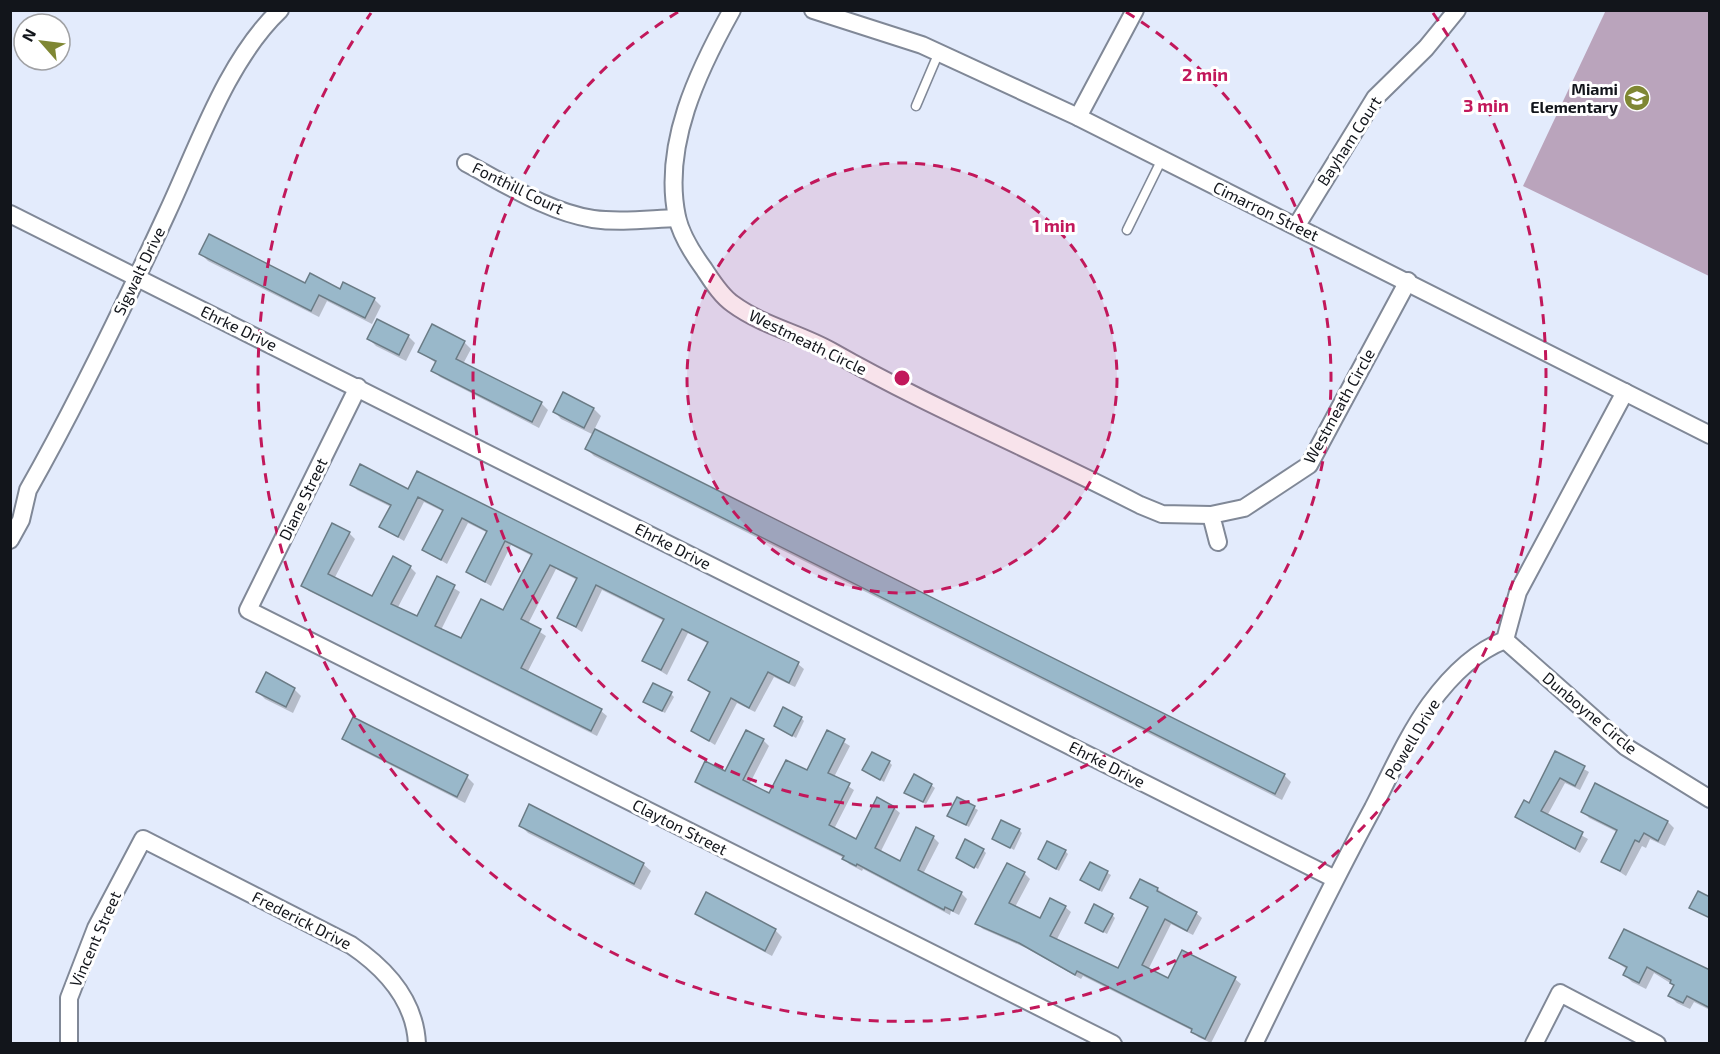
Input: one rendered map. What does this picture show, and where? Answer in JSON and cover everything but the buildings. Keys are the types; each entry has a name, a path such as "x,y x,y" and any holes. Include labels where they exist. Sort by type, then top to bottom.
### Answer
{"street":[{"name":"Sigwalt Drive","path":"10,540 21,520 28,490 137,277 225,90 262,27 280,10"},
{"name":"Westmeath Circle","path":"732,10 700,74 683,122 676,158 677,218 692,253 710,279 731,303 755,318 822,346 873,375 1140,506 1162,514 1211,515 1244,508 1309,465 1408,281"},
{"name":"Cimarron Street","path":"813,10 939,52 1078,117 1297,225 1710,435"},
{"path":"1078,117 1135,10"},
{"name":"Bayham Court","path":"1297,225 1374,98 1426,48 1457,10"},
{"name":"Fonthill Court","path":"466,163 546,205 580,216 615,221 677,218"},
{"name":"Ehrke Drive","path":"10,214 1335,879"},
{"name":"Diane Street","path":"248,610 358,387"},
{"path":"1505,640 1518,592 1625,392"},
{"path":"10,493 28,490"},
{"path":"1211,515 1218,542"},
{"name":"Clayton Street","path":"248,610 1093,1039 1113,1044"},
{"name":"Powell Drive","path":"1254,1044 1335,879 1430,704 1454,676 1486,648 1505,640"},
{"name":"Dunboyne Circle","path":"1505,640 1626,747 1710,799"},
{"name":"Vincent Street","path":"69,1044 69,998 96,928 143,839"},
{"name":"Frederick Drive","path":"143,839 351,945 369,957 395,984 406,1002 417,1044"},
{"path":"1534,1044 1560,993 1657,1044"}],"lane":[{"path":"916,106 939,52"},
{"path":"1127,230 1162,159"}],"shaded area":[{"name":"Miami Elementary","path":"1606,10 1709,11 1709,276 1523,186"}],"place":[{"name":"Miami Elementary","path":"1637,98"}]}
